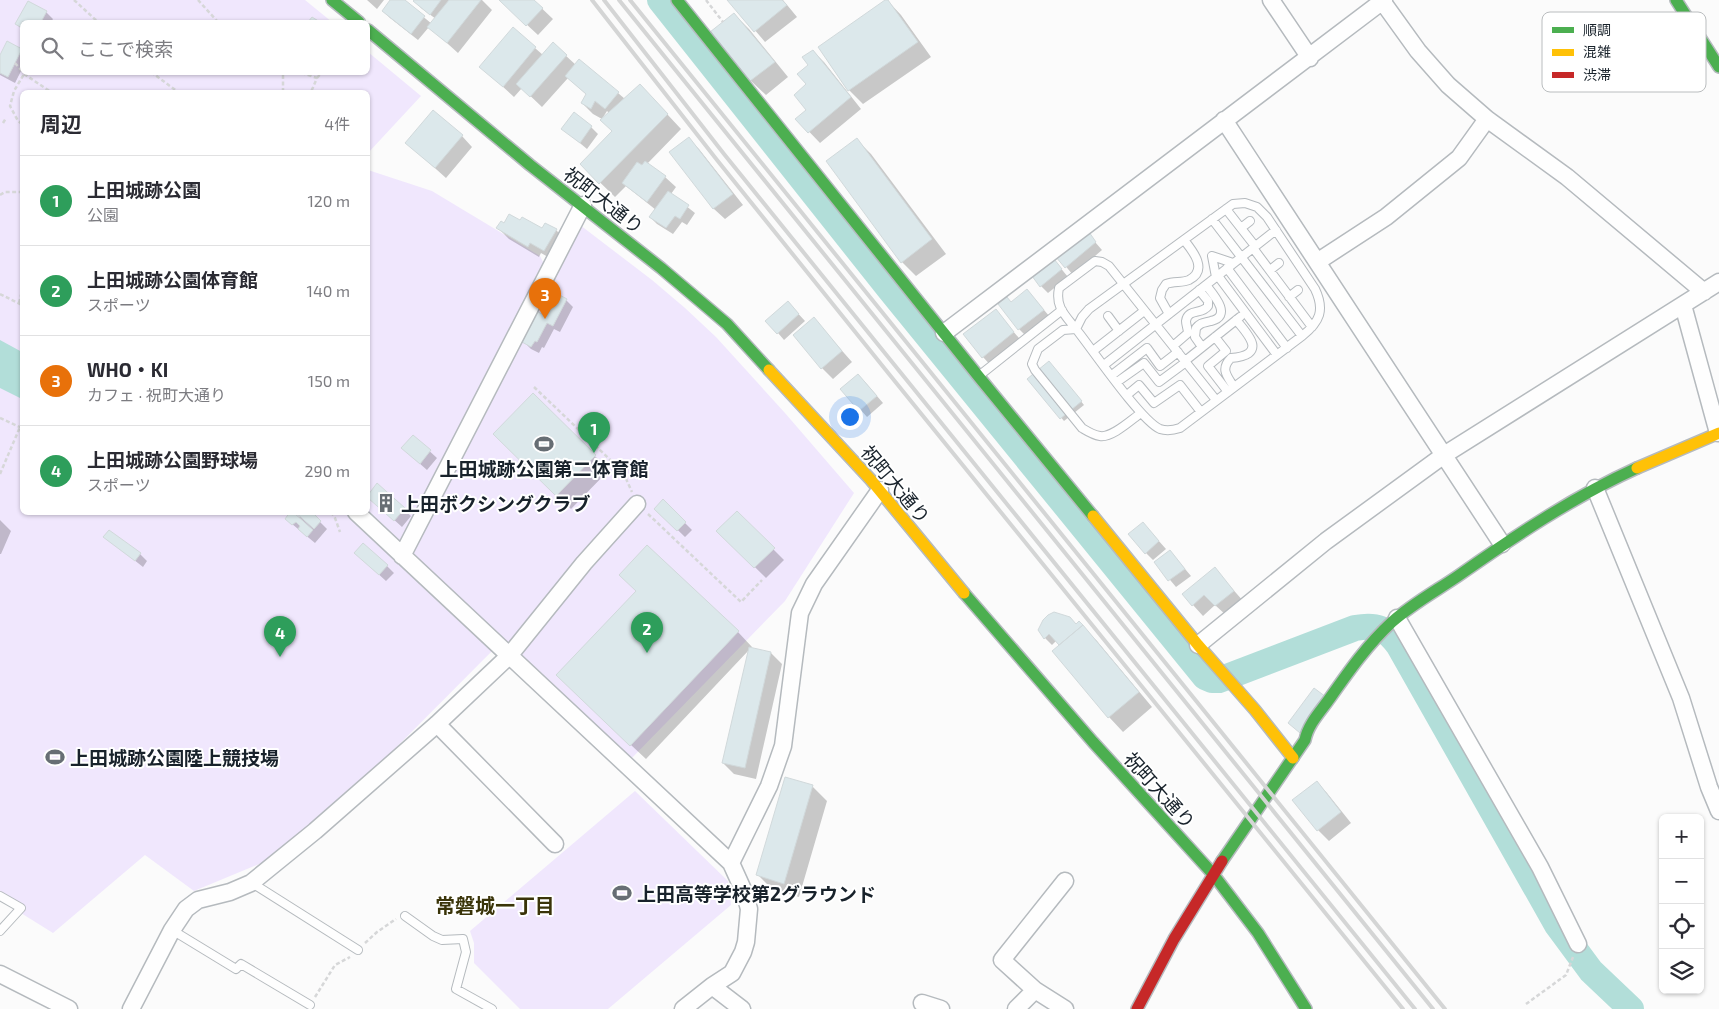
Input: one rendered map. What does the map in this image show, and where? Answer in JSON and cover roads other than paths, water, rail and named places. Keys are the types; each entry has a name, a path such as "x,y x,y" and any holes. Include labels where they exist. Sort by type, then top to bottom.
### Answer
{"street":[{"path":"332,0 357,20"},
{"path":"677,0 944,333 1198,645 1215,665 1221,669 1271,729 1292,758"},
{"path":"1271,0 1310,58"},
{"path":"1676,0 1684,12"},
{"path":"944,333 1383,1 1418,51 1448,85 1487,119 1566,177 1704,292"},
{"name":"祝町大通り","path":"370,32 530,165 583,205 727,324 880,490 947,573 1092,742 1213,874 1258,933 1306,1009"},
{"path":"1706,47 1719,67"},
{"path":"1317,262 1386,216 1459,158 1487,119"},
{"path":"1224,120 1502,544"},
{"path":"402,556 583,205"},
{"path":"1198,645 1326,541 1444,455 1719,282"},
{"path":"1137,1009 1149,982 1213,874 1305,740 1307,731 1350,670 1394,621 1502,544 1595,488 1719,433 1683,305"},
{"path":"1595,488 1681,698 1709,787 1719,811"},
{"path":"731,863 769,786 783,746 800,613 814,584 880,490"},
{"path":"131,1009 172,930 186,909 198,900 230,892 251,883 315,831 437,724 509,656 584,563 637,504"},
{"path":"359,515 731,863 745,894 749,909 746,942 743,952 732,973 683,1009"},
{"path":"1394,621 1540,867 1578,944"},
{"path":"437,724 555,844"},
{"path":"1064,1009 1035,990 1002,960 1065,881"},
{"path":"0,974 69,1009"},
{"path":"712,986 742,1009"},
{"path":"1016,1009 1035,990"},
{"path":"922,1003 941,1009"}],"lane":[{"path":"1076,329 1082,317 1089,309 1123,284 1212,220 1233,204 1245,203 1257,207 1267,217 1315,289 1320,300 1319,316 1312,327 1302,336 1180,428 1171,430 1161,429 1141,413 1076,329 1058,304 1059,288 1095,261 1109,266 1123,284 1144,311 1216,400"},
{"path":"1226,209 1312,327"},
{"path":"1212,220 1302,336"},
{"path":"1241,228 1250,221"},
{"path":"1104,365 1276,230"},
{"path":"1168,314 1160,298 1166,284 1189,280 1198,270 1197,256 1184,240"},
{"path":"1278,355 1217,277 1212,256 1230,266 1287,348"},
{"path":"1270,270 1279,263"},
{"path":"1202,287 1219,302 1221,308 1221,314 1218,318 1213,321 1203,322 1196,328 1195,337 1202,347"},
{"path":"1112,375 1147,348 1160,366 1188,333 1186,322 1189,315 1192,312 1202,312 1208,306 1208,301 1202,287"},
{"path":"1290,297 1298,290"},
{"path":"979,376 1062,310"},
{"path":"1093,351 1144,311"},
{"path":"1117,382 1144,362 1159,382 1245,312"},
{"path":"1108,316 1119,331"},
{"path":"1231,389 1224,368 1231,358 1242,357 1252,349 1251,338 1236,320"},
{"path":"1076,329 1063,330 1038,350 1032,364 1035,370 1082,428 1091,434 1102,437 1112,434 1141,413"},
{"path":"1214,337 1226,351 1208,366 1231,389"},
{"path":"1127,394 1139,385 1154,403 1180,385 1201,412"},
{"path":"251,883 358,950"},
{"path":"0,896 21,908 0,931"},
{"path":"405,916 433,936 442,940 463,939 466,952 456,989 492,1009"},
{"path":"172,930 236,969 241,964 310,1005"}],"water":[{"path":"0,340 20,351 20,398 0,388"}],"waterway":[{"path":"660,0 890,290 1205,677 1219,680 1355,628 1375,627 1390,635 1399,646 1557,925 1591,971 1631,1009"}],"railway":[{"path":"592,0 717,160 889,374 1403,1009"},
{"path":"604,0 724,154 1415,1009"},
{"path":"619,0 1433,1009"},
{"path":"630,0 1445,1009"}],"place":[{"name":"WHO・KI","path":"545,319"},
{"name":"上田城跡公園第二体育館","path":"544,444"},
{"name":"上田城跡公園","path":"594,453"},
{"name":"上田ボクシングクラブ","path":"386,503"},
{"name":"上田城跡公園体育館","path":"647,653"},
{"name":"上田城跡公園野球場","path":"280,657"},
{"name":"上田城跡公園陸上競技場","path":"55,757"},
{"name":"上田高等学校第2グラウンド","path":"622,893"}],"district":[{"name":"常磐城一丁目","path":"495,905"}]}
